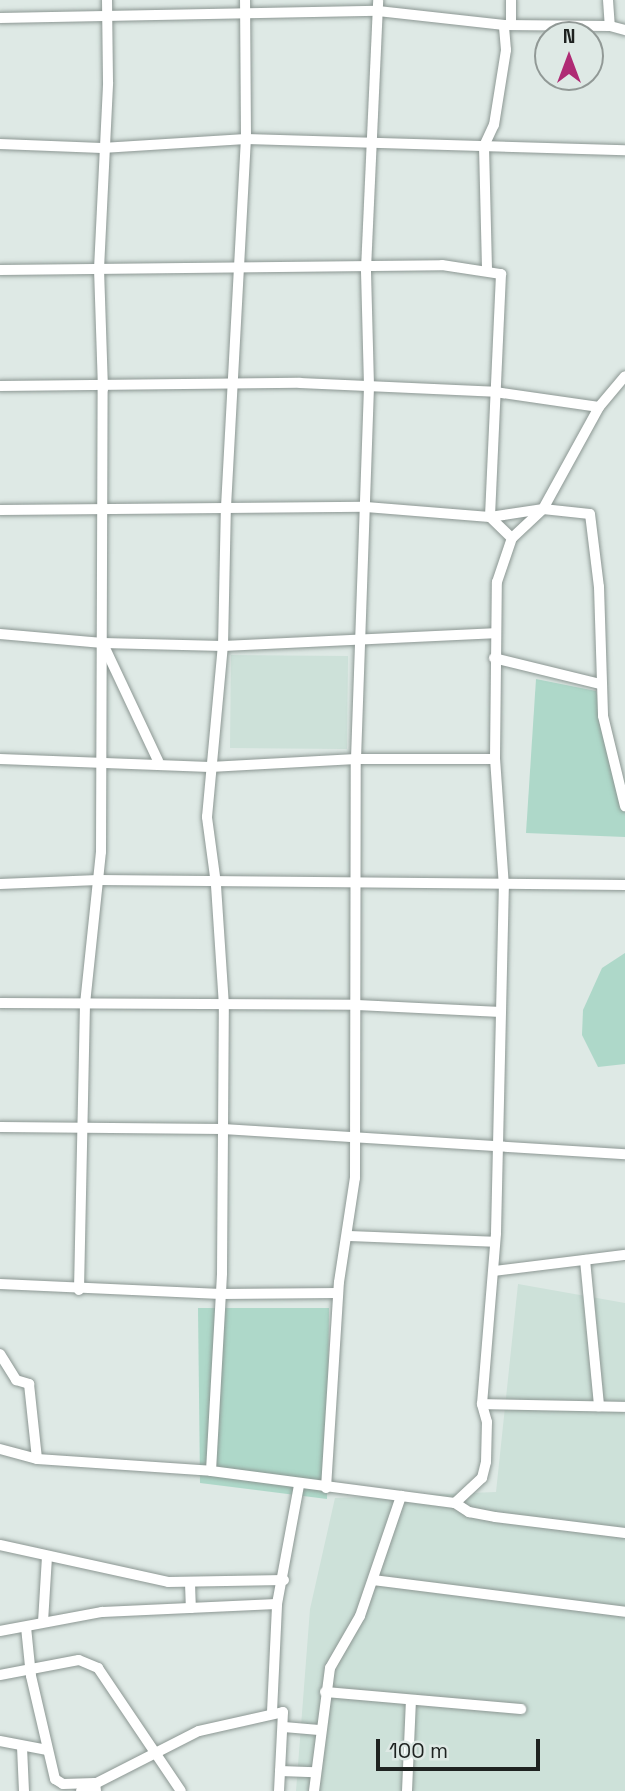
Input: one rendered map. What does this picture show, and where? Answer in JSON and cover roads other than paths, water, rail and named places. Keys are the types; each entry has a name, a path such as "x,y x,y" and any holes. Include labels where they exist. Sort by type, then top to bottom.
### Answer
{"street":[{"path":"79,1290 85,1004 98,880 104,509 99,269 102,148 108,82 107,0"},
{"path":"211,1471 221,1294 224,1006 216,884 207,817 223,646 226,507 246,139 245,0"},
{"path":"487,269 484,146 494,125 511,0"},
{"path":"608,0 610,26"},
{"path":"0,18 246,15 378,6 507,23 610,26 625,30"},
{"path":"326,1488 338,1293 354,1194 358,883 356,759 369,386 366,269 378,6"},
{"path":"0,144 102,148 246,139 625,150"},
{"path":"0,270 487,269 501,274 490,517 512,538"},
{"path":"456,1503 482,1478 488,1443 482,1404 494,1271 504,887 495,759 494,633 497,582 512,538 543,509 599,407 625,376"},
{"path":"0,386 103,388 234,383 369,386 495,392 599,407"},
{"path":"0,510 366,507 490,517 543,509 590,514 599,587 600,684 608,743 625,806"},
{"path":"0,634 103,643 223,646 494,633"},
{"path":"103,643 158,761"},
{"path":"494,657 600,684"},
{"path":"0,759 158,761 210,767 356,759 495,759"},
{"path":"0,884 98,880 504,887 625,885"},
{"path":"0,1003 357,1005 501,1012"},
{"path":"0,1127 223,1129 354,1135 498,1148 625,1154"},
{"path":"348,1236 495,1241"},
{"path":"494,1271 625,1255"},
{"path":"585,1260 599,1406"},
{"path":"0,1284 79,1290 221,1294 338,1293"},
{"path":"0,1354 16,1380"},
{"path":"0,1379 29,1384 37,1459"},
{"path":"482,1404 625,1407"},
{"path":"0,1449 37,1459 211,1471 299,1485 456,1503 469,1512 495,1517 625,1533"},
{"path":"272,1712 277,1604 284,1580 299,1485"},
{"path":"314,1791 319,1730 330,1668 360,1616 401,1496"},
{"path":"0,1545 146,1578 190,1583 284,1580"},
{"path":"43,1622 47,1556"},
{"path":"373,1580 625,1612"},
{"path":"190,1583 191,1608"},
{"path":"0,1631 102,1612 277,1604"},
{"path":"26,1627 30,1669 55,1779 63,1784 96,1787"},
{"path":"0,1675 79,1660 98,1668 181,1791"},
{"path":"325,1692 521,1709"},
{"path":"407,1791 411,1700"},
{"path":"81,1791 96,1787 156,1751 199,1731 272,1712 285,1713 279,1791"},
{"path":"284,1727 319,1730"},
{"path":"0,1741 47,1750"},
{"path":"22,1747 24,1791"},
{"path":"280,1771 315,1772"}]}
